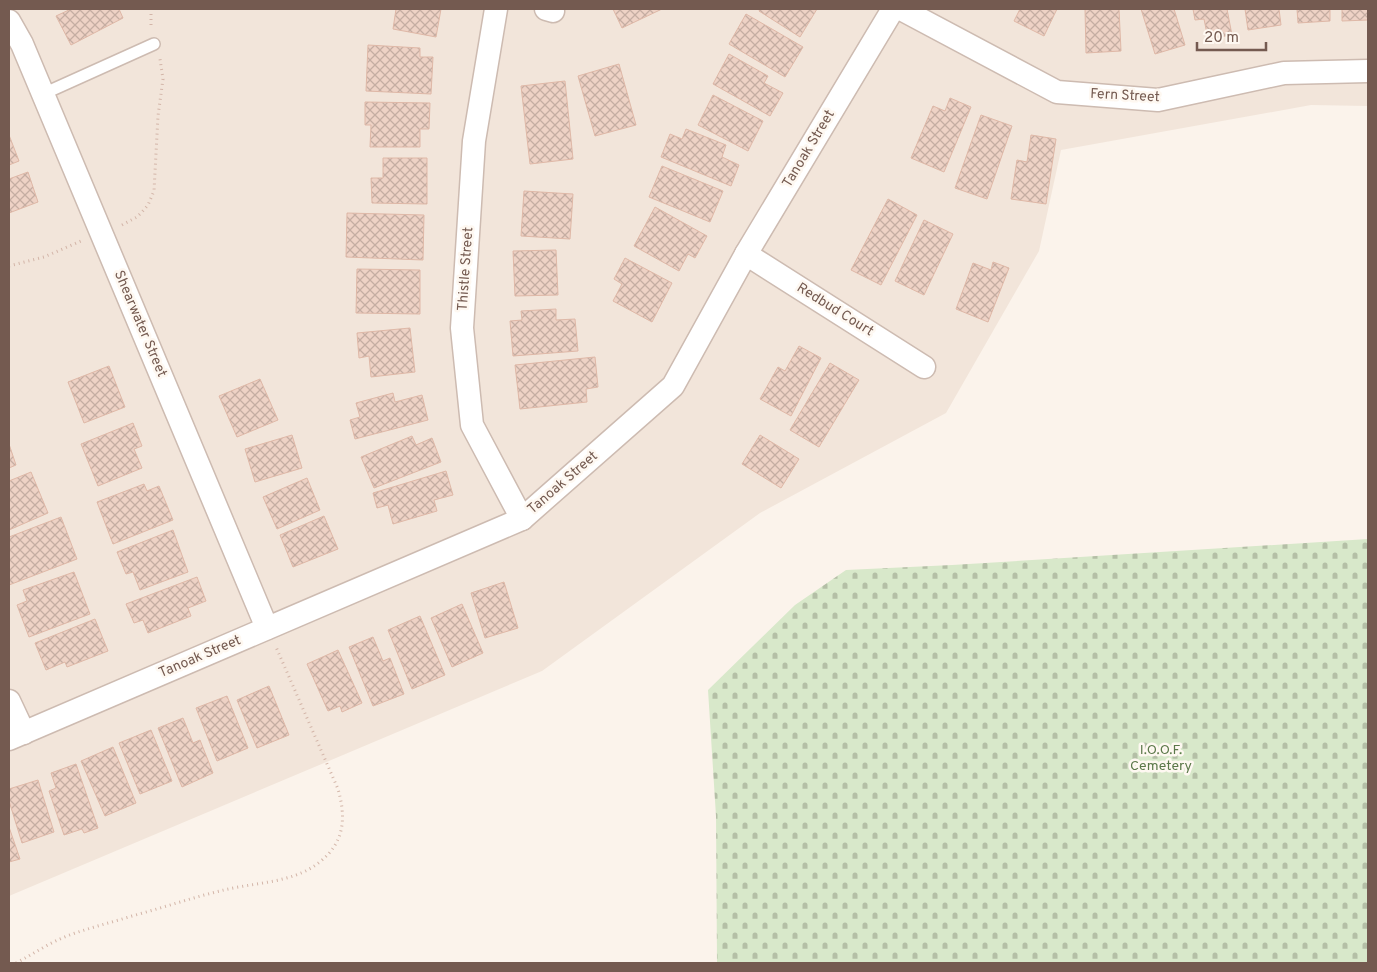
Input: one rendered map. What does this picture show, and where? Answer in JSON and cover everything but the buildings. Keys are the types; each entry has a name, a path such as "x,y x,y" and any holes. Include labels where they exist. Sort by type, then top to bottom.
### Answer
{"street":[{"name":"Thistle Street","path":"496,9 474,141 462,328 472,425 522,519"},
{"name":"Tanoak Street","path":"16,736 522,519 673,386 746,254 893,9"},
{"name":"Fern Street","path":"901,9 1057,92 1158,100 1284,73 1368,71"},
{"name":"Shearwater Street","path":"9,21 22,44 267,628"},
{"name":"Redbud Court","path":"746,254 924,367"},
{"path":"9,701 16,736"}],"lane":[{"path":"43,94 154,44"}],"path":[{"path":"9,266 44,257 102,233 137,217 148,206 154,191 158,116 163,78 162,68 154,44 151,9"},
{"path":"16,963 65,937 88,928 220,890 300,873 320,863 338,843 344,816 338,789 267,628"}],"shaded area":[{"path":"9,9 1368,9 1368,106 1311,105 1061,150 1039,251 946,413 760,513 542,671 9,896"}],"green space":[{"name":"I.O.O.F. Cemetery","path":"1368,539 1368,963 717,963 716,816 708,690 795,605 846,570"}]}
